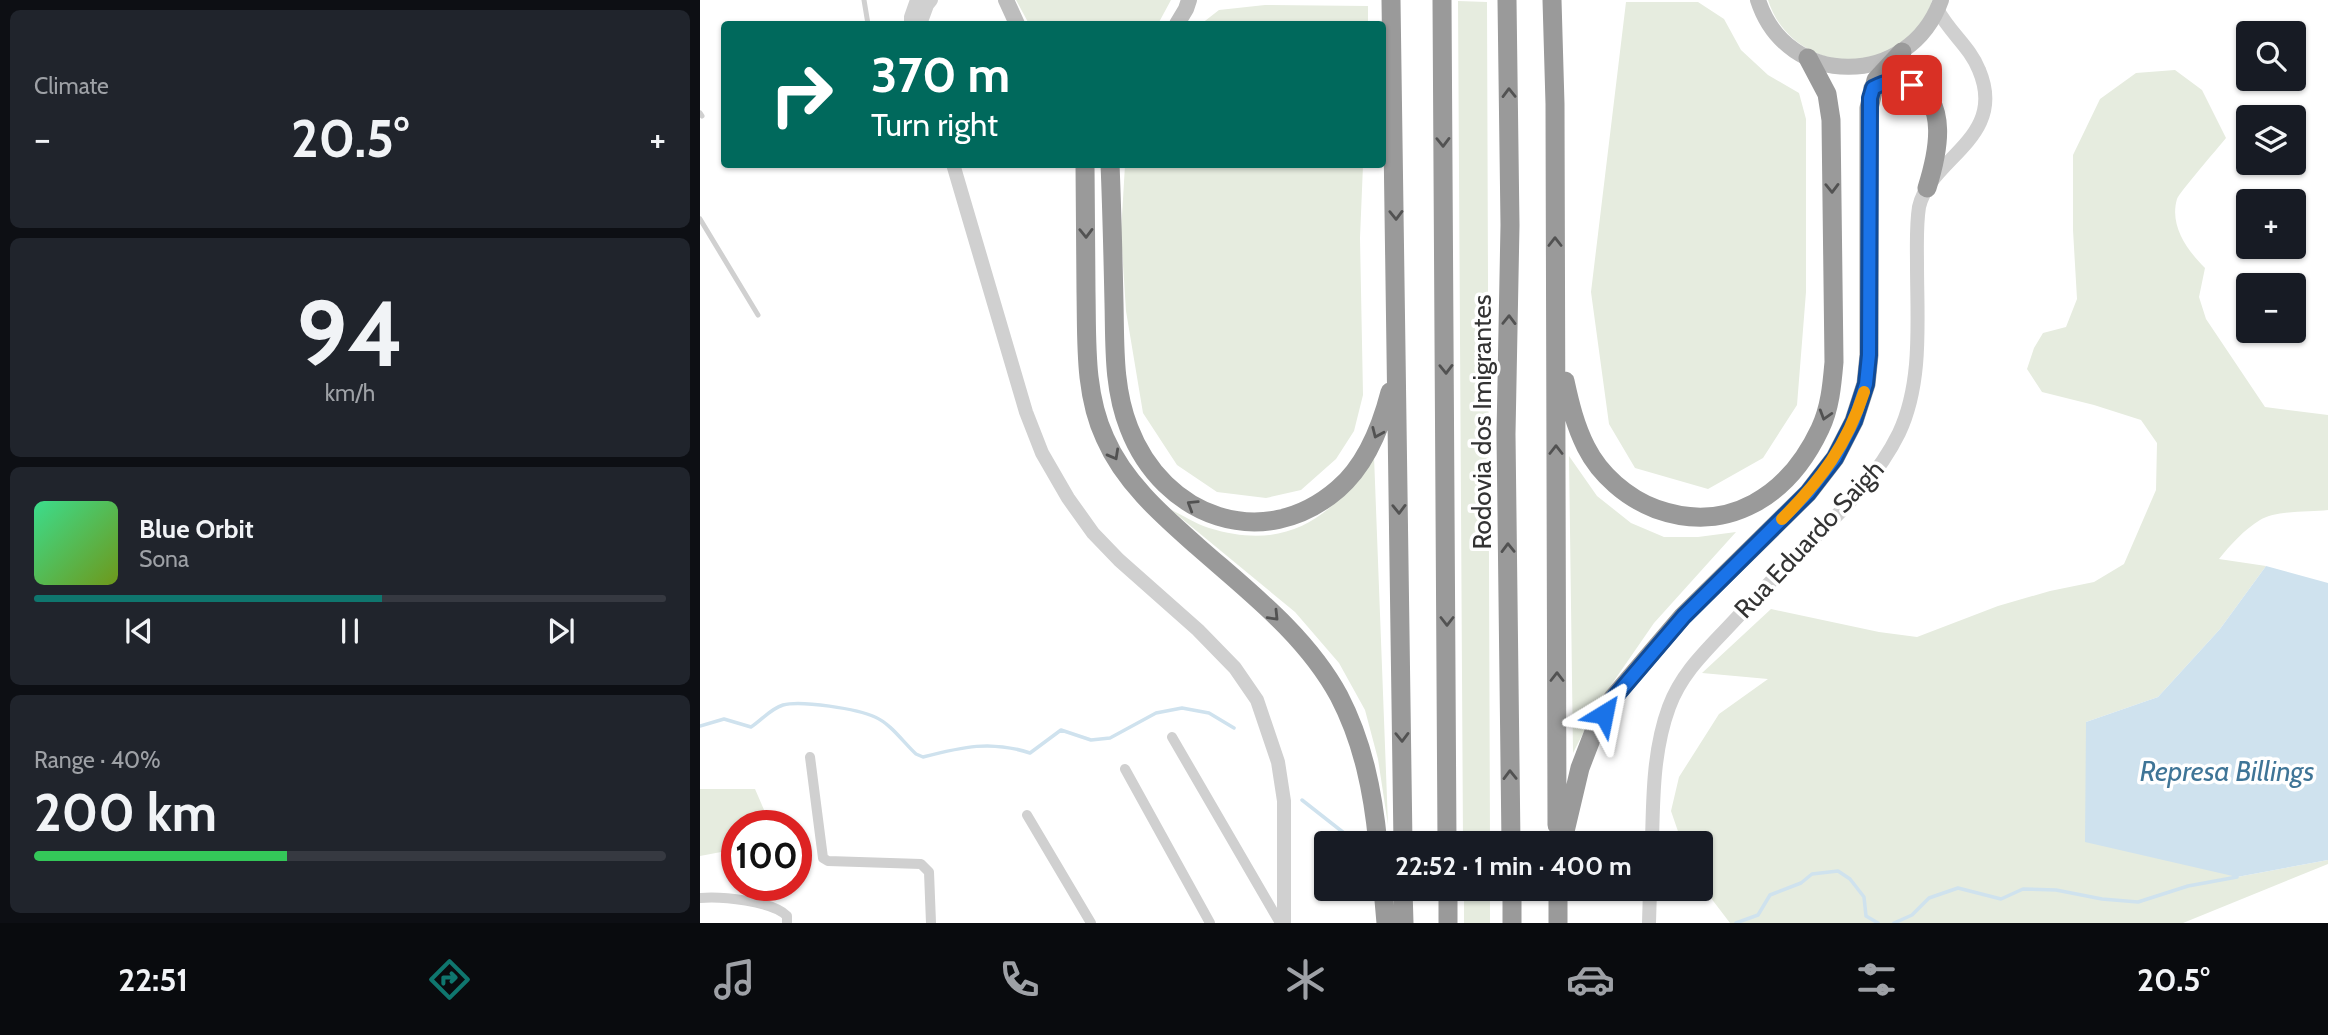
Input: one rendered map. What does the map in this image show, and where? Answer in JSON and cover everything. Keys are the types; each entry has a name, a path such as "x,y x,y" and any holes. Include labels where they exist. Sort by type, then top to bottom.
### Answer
{"highway":[{"path":"1391,0 1403,831"},
{"name":"Rodovia dos Imigrantes","path":"1442,0 1447,831"},
{"name":"Rodovia dos Imigrantes","path":"1507,0 1510,225 1506,434 1511,831"},
{"path":"1552,0 1560,831"},
{"path":"1563,831 1580,768 1595,729 1614,698 1684,616 1808,493 1835,458 1854,421 1866,384 1869,355 1869,108 1873,88 1884,70 1902,52"},
{"path":"1556,335 1572,414 1587,449 1612,482 1638,502 1671,514 1713,517 1746,509 1775,491 1801,463 1821,428 1832,393 1834,362 1831,120 1827,94 1808,58"},
{"path":"1873,88 1886,82 1906,82 1917,88 1931,102 1936,117 1937,142 1927,188"},
{"path":"1085,168 1087,368 1104,437 1122,469 1157,510 1267,607 1305,648 1338,695 1359,741 1373,796 1377,831"},
{"path":"1110,168 1119,398 1129,430 1148,465 1171,490 1196,509 1223,520 1252,523 1282,520 1313,508 1340,488 1357,468 1384,417 1397,368"},
{"path":"1383,901 1386,923"},
{"path":"1403,901 1404,923"},
{"path":"1448,901 1448,923"},
{"path":"1512,901 1512,923"},
{"path":"1558,901 1558,923"}],"main road":[{"path":"1006,0 1016,21"},
{"path":"1756,2 1780,37 1808,58 1832,66 1856,67 1881,62 1902,52 1922,34 1939,5"},
{"path":"1179,21 1191,3"}],"street":[{"path":"911,21 917,0"},
{"path":"921,21 931,0"},
{"name":"Rua Eduardo Saigh","path":"1652,831 1654,792 1662,729 1669,707 1684,677 1705,650 1774,577 1860,492 1884,460 1901,429 1915,378 1918,217 1921,201 1927,188 1968,142 1983,110 1985,91 1981,73 1972,56 1947,27 1939,5"},
{"path":"1922,34 1938,32 1956,37"},
{"path":"954,168 1026,412 1042,453 1068,498 1093,533 1119,560 1198,630 1235,668 1257,700 1278,762 1284,801 1282,923"},
{"path":"1172,737 1282,923"},
{"path":"810,757 823,858 828,861 921,864 929,872 931,923"},
{"path":"1125,769 1210,923"},
{"path":"1027,815 1091,923"},
{"path":"700,898 727,898 779,910 787,920"},
{"path":"1649,923 1650,901"}],"lane":[{"path":"864,0 868,21"},
{"path":"700,219 758,314"}],"shaded area":[{"path":"1016,0 1171,0 1160,21 1027,21"},
{"path":"1768,0 1932,0 1922,22 1905,40 1887,52 1846,60 1807,48 1791,36 1777,20"},
{"path":"1458,1 1487,2 1490,831 1463,831"},
{"path":"1626,2 1698,2 1724,19 1741,50 1768,75 1799,93 1806,119 1806,292 1797,405 1763,458 1708,489 1635,468 1609,424 1591,292"},
{"path":"1265,5 1368,6 1368,21 1205,21 1219,10"},
{"path":"2175,70 2202,90 2226,138 2179,195 2175,209 2178,228 2192,254 2205,268 2199,297 2206,319 2265,407 2328,415 2328,510 2275,514 2260,520 2243,533 2219,559 2266,566 2220,629 2158,697 2086,722 2237,877 2328,860 2328,864 2183,923 1730,923 1713,901 1713,831 1678,831 1671,811 1679,777 1719,714 1768,679 1702,673 1771,609 1879,632 1917,637 1998,606 2094,582 2124,564 2156,490 2157,443 2141,420 2042,392 2027,369 2034,348 2043,333 2066,327 2077,299 2073,155 2100,99 2136,73"},
{"path":"1125,168 1363,168 1360,238 1363,395 1354,431 1336,459 1301,490 1266,498 1217,492 1177,465 1143,413 1126,311 1121,233"},
{"path":"1374,456 1388,825 1378,759 1365,710 1339,663 1295,612 1170,509 1204,526 1237,534 1262,536 1284,532 1305,524 1324,512 1358,478"},
{"path":"1569,456 1597,496 1631,523 1664,537 1698,537 1736,532 1654,623 1598,704 1573,753"},
{"path":"700,789 755,789 764,810 721,810 721,852 700,856"},
{"path":"1464,901 1490,901 1490,923 1464,923"}],"water":[{"name":"Represa Billings","path":"2266,566 2328,583 2328,860 2237,877 2085,842 2086,722 2158,697 2220,629"}],"waterway":[{"path":"700,726 724,719 751,727 783,705 829,706 856,711 881,720 916,754 923,757 976,746 1002,747 1030,753 1061,730 1091,740 1110,738 1156,713 1182,708 1209,713 1234,728"},
{"path":"1302,800 1341,831"},
{"path":"1736,923 1758,915 1770,895 1801,883 1812,874 1838,871 1850,879 1864,897 1866,916 1878,923"},
{"path":"1894,923 1912,915 1929,898 1958,888 2001,899 2023,889 2056,890 2102,899 2138,902 2188,886 2237,877"}],"slow traffic":[{"path":"1782,519 1808,493 1835,458 1854,421 1864,392"}],"route":[{"path":"1604,714 1614,698 1684,616 1808,493 1835,458 1854,421 1866,384 1869,355 1870,98 1873,88 1886,82 1906,82 1912,85"}]}
